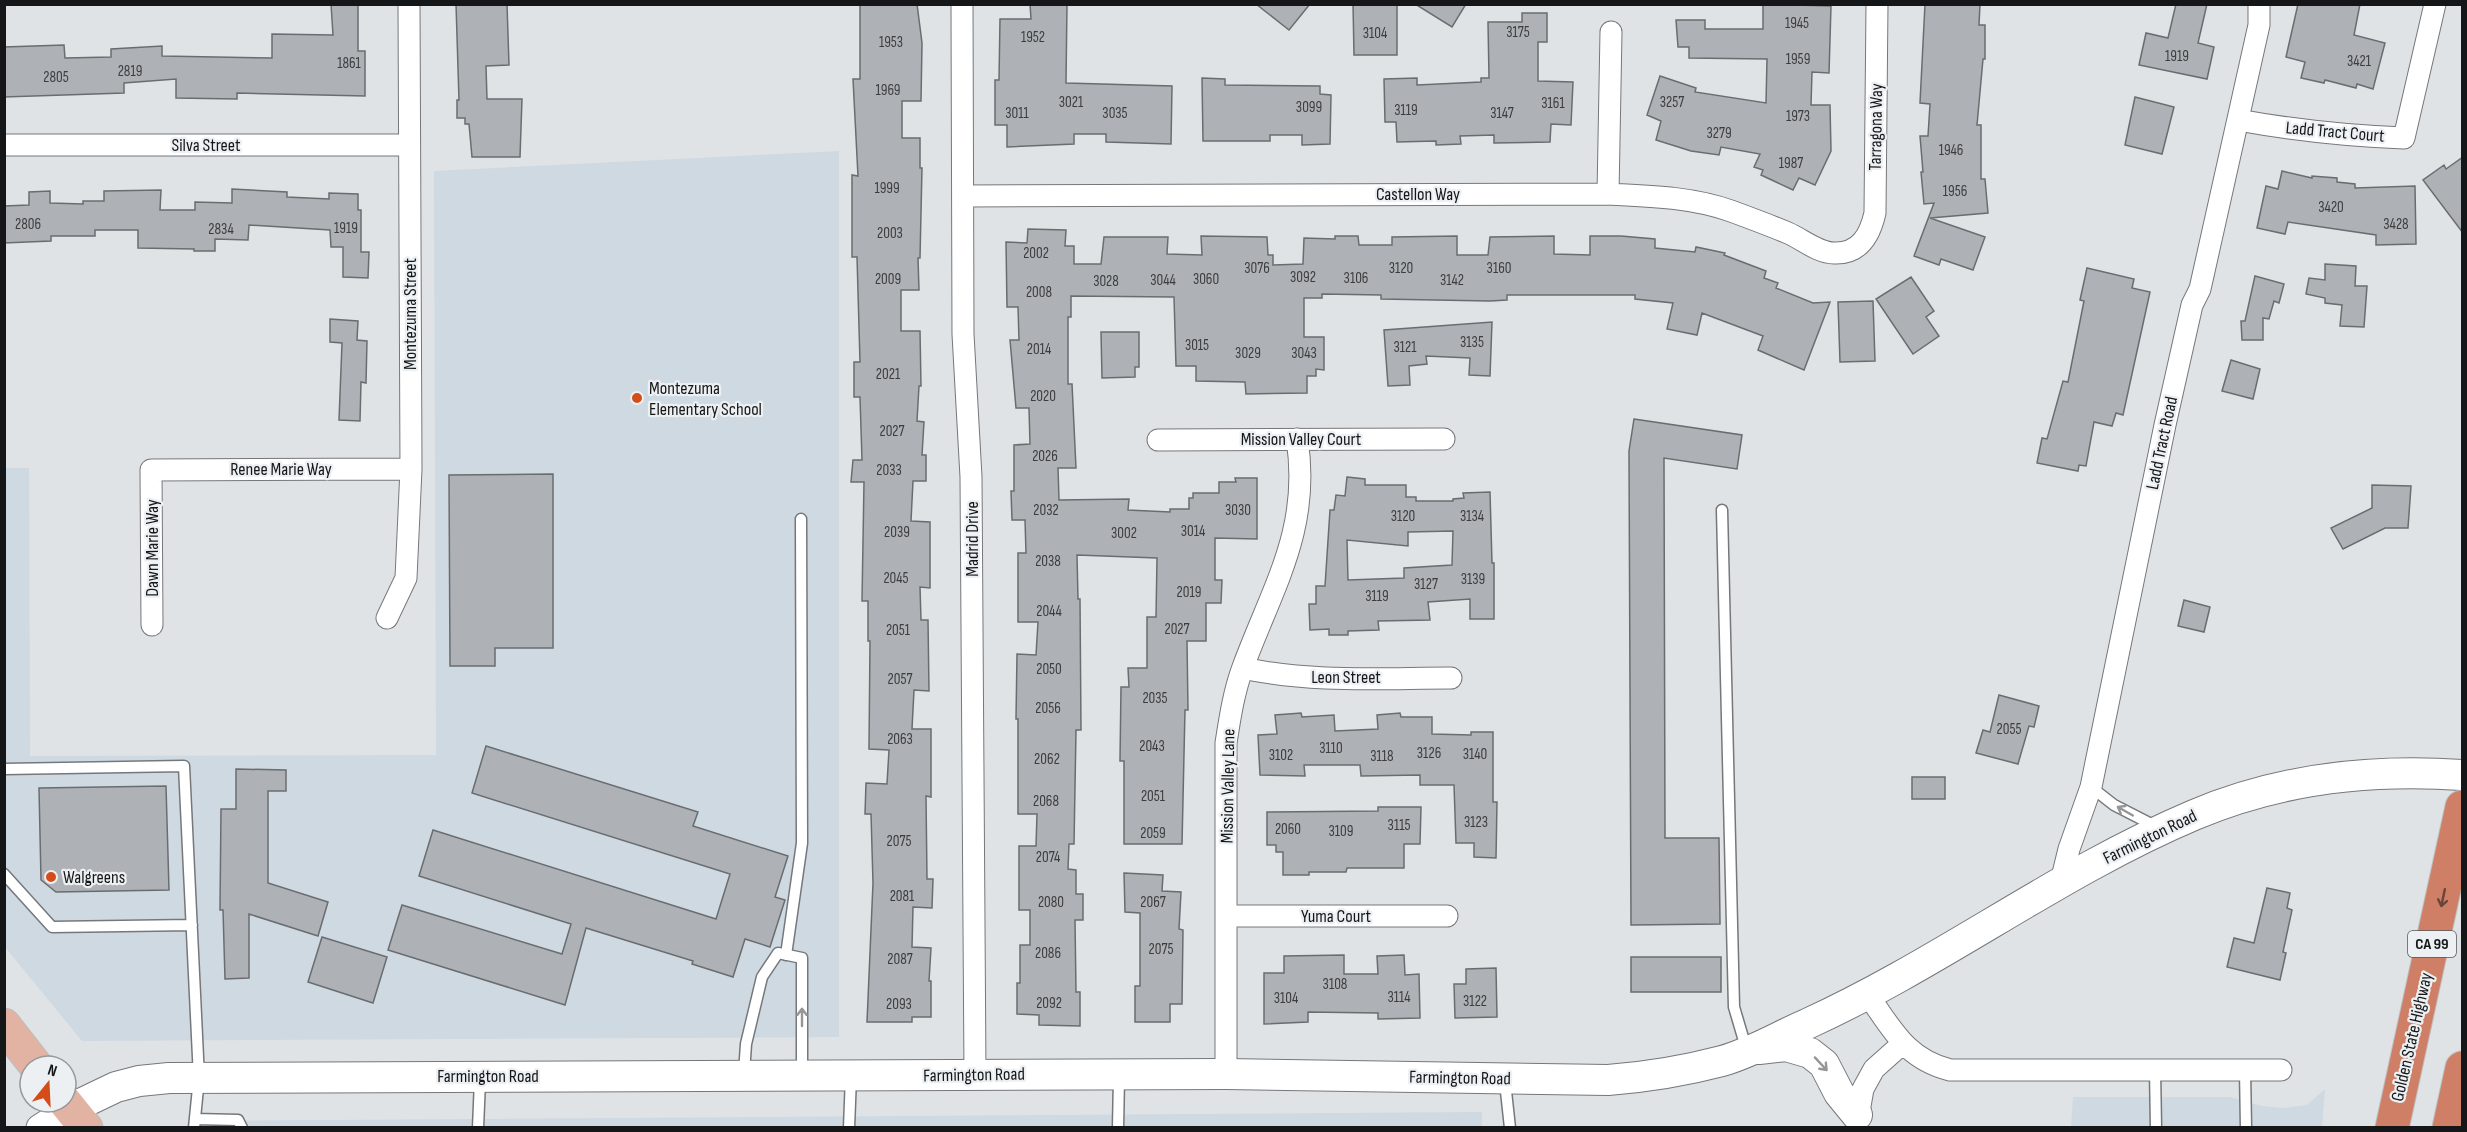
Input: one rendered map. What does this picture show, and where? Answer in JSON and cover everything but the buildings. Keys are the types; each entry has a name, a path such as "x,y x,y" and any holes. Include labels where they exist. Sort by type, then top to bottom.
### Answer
{"highway":[{"name":"Golden State Highway","path":"2392,1128 2463,807"},
{"path":"2449,1128 2463,1068"}],"main road":[{"name":"Farmington Road","path":"78,1111 116,1087 149,1080 199,1078 1226,1074 1608,1080 1656,1076 1724,1060 1868,995 1929,962 2061,882 2163,829 2233,800 2329,779 2377,772 2463,775"},
{"path":"4,1025 27,1054"},
{"path":"1747,1051 1786,1046 1810,1053 1824,1064 1839,1094 1857,1121"}],"street":[{"name":"Montezuma Street","path":"387,618 406,578 411,469 409,4"},
{"name":"Madrid Drive","path":"962,4 963,334 971,477 975,1074"},
{"name":"Tarragona Way","path":"1861,245 1871,231 1875,213 1877,4"},
{"name":"Ladd Tract Road","path":"2061,882 2069,849 2091,787 2165,425 2192,305 2200,289 2259,25 2259,4"},
{"name":"Ladd Tract Court","path":"2238,120 2293,130 2348,136 2404,138 2435,4"},
{"path":"1608,194 1611,32"},
{"name":"Silva Street","path":"4,145 408,145"},
{"name":"Castellon Way","path":"963,196 1608,194 1670,197 1729,210 1788,233 1826,252 1851,251 1861,245"},
{"name":"Mission Valley Lane","path":"1226,1074 1226,743 1231,708 1243,668 1287,559 1296,526 1301,491 1297,439"},
{"name":"Mission Valley Court","path":"1158,440 1444,439"},
{"name":"Renee Marie Way","path":"151,470 411,469"},
{"name":"Dawn Marie Way","path":"151,470 152,625"},
{"name":"Leon Street","path":"1243,668 1273,675 1305,677 1451,678"},
{"name":"Yuma Court","path":"1226,916 1446,916"},
{"path":"1868,995 1902,1044 1929,1065 1950,1070 2281,1070"},
{"path":"1857,1121 1863,1089 1874,1069 1902,1044"},
{"path":"40,1128 72,1114"}],"lane":[{"path":"1722,510 1734,1007 1747,1051"},
{"path":"786,955 802,843 801,519"},
{"path":"4,769 184,766 199,1078 194,1123 238,1120 242,1128"},
{"path":"2091,787 2114,805 2163,829"},
{"path":"4,874 52,927 192,925"},
{"path":"744,1076 746,1044 762,977 778,953 802,958 802,1076"},
{"path":"2155,1070 2156,1128"},
{"path":"2245,1070 2246,1128"},
{"path":"1118,1128 1119,1074"},
{"path":"478,1128 480,1076"},
{"path":"849,1128 851,1076"},
{"path":"1504,1078 1510,1128"}],"shaded area":[{"name":"Montezuma Elementary School","path":"839,151 839,1037 82,1041 5,947 4,468 29,468 30,756 436,755 434,171"},
{"path":"2325,1089 2322,1127 2071,1128 2073,1097 2230,1097 2262,1106 2284,1108 2307,1105"},
{"path":"1482,1112 1482,1128 187,1128 188,1121"}],"place":[{"name":"Montezuma Elementary School","path":"637,398"},
{"name":"Walgreens","path":"51,877"}]}
